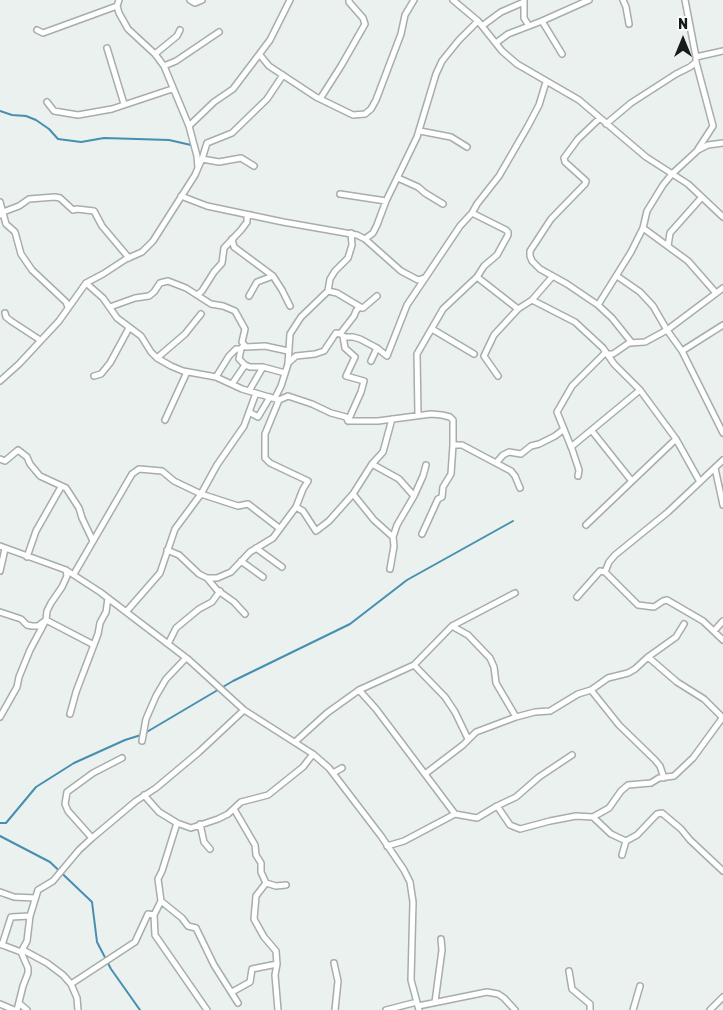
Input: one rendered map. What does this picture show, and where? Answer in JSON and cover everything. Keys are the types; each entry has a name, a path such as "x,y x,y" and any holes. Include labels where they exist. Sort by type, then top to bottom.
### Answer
{"street":[{"path":"119,0 117,6 119,14 128,29 155,54 164,66 189,126 197,156 198,168"},
{"path":"190,0 195,3 202,0"},
{"path":"189,126 214,102 233,89 270,40 290,0"},
{"path":"320,99 342,66 365,24 364,18 349,2 350,0"},
{"path":"260,55 269,66 320,99 353,115 365,114 372,109 401,34 406,15 414,0"},
{"path":"453,0 480,23 516,64 579,100 646,157 688,184 723,217"},
{"path":"496,43 508,34 542,22 589,0"},
{"path":"623,0 629,24"},
{"path":"598,305 617,276 643,228 647,211 672,174 698,150 713,126 696,59 685,0"},
{"path":"365,240 373,233 386,201 420,131 436,74 442,61 459,40 480,23 524,1 524,18 529,26"},
{"path":"37,30 43,33 117,6"},
{"path":"542,22 562,54"},
{"path":"155,54 177,36 180,30"},
{"path":"164,66 176,61 219,32"},
{"path":"107,48 124,104"},
{"path":"606,124 631,103 690,67 696,59 723,51"},
{"path":"0,381 19,364 59,321 86,283 142,252 153,241 195,175 207,143 232,133 267,99 283,75"},
{"path":"249,412 258,417 274,398 281,386 288,364 296,356 324,351 336,333 353,337 377,348 387,356 407,305 460,226 499,176 539,105 546,82"},
{"path":"47,102 54,111 72,115 112,109 172,89"},
{"path":"600,118 568,150 564,158 565,162 583,177 586,181 585,184 551,220 530,251 532,261 540,269 598,305 612,318 632,343"},
{"path":"420,131 451,137 467,146"},
{"path":"698,150 708,145 723,143"},
{"path":"202,159 219,162 241,158 254,166"},
{"path":"398,178 418,187 425,194 443,204"},
{"path":"340,194 386,201"},
{"path":"181,196 207,206 319,229 351,233 365,240 401,271 418,280 424,278"},
{"path":"668,246 670,233 702,196"},
{"path":"2,213 35,198 60,198 73,210 94,211 102,226 129,258"},
{"path":"0,202 6,224 15,232 21,254 32,270 66,302 68,307"},
{"path":"418,415 417,354 443,309 497,255 508,232 472,213"},
{"path":"197,296 222,263 224,248 247,222 247,217 251,215"},
{"path":"643,228 688,261 716,293"},
{"path":"288,364 290,334 302,317 328,291 330,279 335,270 348,258 352,245 351,233"},
{"path":"232,239 234,247 273,276 290,306"},
{"path":"249,296 257,282 273,276"},
{"path":"617,276 648,299 682,351 723,432"},
{"path":"477,277 518,309"},
{"path":"498,376 484,356 494,335 518,309 532,300 552,277"},
{"path":"110,307 135,298 149,296 160,284 168,281 186,288 211,304 227,307 234,311 245,330 239,359 245,365 263,367 284,373"},
{"path":"86,283 110,307 117,318 141,336 157,358 171,366 187,372 216,377 249,391 274,398 288,396 346,417 348,421"},
{"path":"578,476 579,470 572,447 557,412 572,386 604,354 613,354 624,346 644,342 667,330 723,288"},
{"path":"328,291 337,293 363,308"},
{"path":"348,421 364,381 346,376 355,357 345,348 342,335 359,307 363,308 377,296"},
{"path":"532,300 575,322 603,348 614,364 640,390 676,439 700,482"},
{"path":"5,312 6,317 11,321 40,340"},
{"path":"157,358 186,334 201,314"},
{"path":"682,351 723,325"},
{"path":"94,376 101,374 110,363 130,328"},
{"path":"432,330 474,354"},
{"path":"216,377 229,356 236,349 265,346 288,351"},
{"path":"371,361 377,348"},
{"path":"232,384 245,365"},
{"path":"249,391 263,367"},
{"path":"165,420 187,372"},
{"path":"572,447 640,390"},
{"path":"126,612 160,573 175,528 201,494 211,475 244,426 256,393"},
{"path":"207,578 217,578 232,572 256,548 272,538 296,507 308,481 270,463 265,458 265,434 274,398"},
{"path":"348,421 378,421 418,415 442,415 453,420 451,474 444,487 442,497 438,499 422,534"},
{"path":"296,507 303,511 316,531 329,520 352,494 372,464 383,452 392,419"},
{"path":"496,463 503,455 509,452 521,454 531,446 540,444 564,429"},
{"path":"592,431 632,480"},
{"path":"586,525 676,439"},
{"path":"453,445 462,445 478,452 511,471 520,488"},
{"path":"0,459 5,461 18,450 27,457 40,476 66,488 79,508 92,541"},
{"path":"604,572 609,562 616,555 668,512 723,460"},
{"path":"372,464 399,479 414,496"},
{"path":"390,569 394,546 393,536 397,525 414,496 426,465"},
{"path":"715,468 723,505"},
{"path":"74,574 132,474 139,470 162,471 174,481 201,494 238,506 248,504 279,528"},
{"path":"27,556 36,531 61,487"},
{"path":"352,494 374,520 393,536"},
{"path":"0,571 3,547 74,574 186,658 244,710 313,754 333,772 404,870 410,882 413,902 411,980 418,1006"},
{"path":"256,548 282,567"},
{"path":"168,550 179,555 199,574 207,578 245,614"},
{"path":"241,561 263,577"},
{"path":"0,717 17,687 30,650 46,620 47,611 67,576 66,570"},
{"path":"577,598 600,571 604,572 638,605 654,607 667,600 703,621 723,640"},
{"path":"168,644 176,628 199,609 212,602 220,591"},
{"path":"295,742 327,714 359,690 414,665 452,626 515,593"},
{"path":"70,714 100,623 106,612 108,598"},
{"path":"0,612 21,619 27,625 32,626 38,626 46,620"},
{"path":"46,620 94,645"},
{"path":"714,631 723,621"},
{"path":"424,774 463,745 476,732 516,717 535,712 550,711 578,694 591,690 608,678 628,673 635,669 676,636 684,624"},
{"path":"452,626 468,635 490,658 494,667 496,683 516,717"},
{"path":"496,806 510,825 520,830 559,819 576,816 594,816 609,808 621,791 628,785 651,783 659,778 674,776 693,758 723,717 704,699 677,682 648,657"},
{"path":"142,741 146,719 156,696 166,679 186,658"},
{"path":"414,665 445,697 455,712 468,739"},
{"path":"359,690 376,709 455,814"},
{"path":"591,690 614,720 655,760 664,778"},
{"path":"0,1004 15,1010 20,1004 23,986 28,973 22,951 27,941 30,916 38,890 54,881 79,850 92,838 199,752 244,710"},
{"path":"144,795 158,812 177,823 191,828 218,819 241,802 268,795 303,767 313,754"},
{"path":"387,846 404,840 455,814 477,818 496,806 516,797 539,777 572,755"},
{"path":"92,838 68,811 65,804 67,792 93,772 122,758"},
{"path":"333,772 342,768"},
{"path":"234,809 255,845 256,856 262,863 261,872 266,883 276,886 286,885"},
{"path":"622,855 626,841 637,835 657,814 662,814 682,829 690,840 723,871"},
{"path":"594,816 611,834 626,841"},
{"path":"177,823 158,879 161,902 182,918 188,926 196,928 214,965 238,1002"},
{"path":"200,824 204,842 210,849"},
{"path":"266,883 256,896 254,919 264,938 276,951 277,964 275,975 278,1010"},
{"path":"0,892 19,898 35,898"},
{"path":"161,902 154,914 155,935 207,1010"},
{"path":"71,984 134,942 148,914 154,914"},
{"path":"30,916 11,916 1,944 22,951 58,971 71,984 77,998 78,1010"},
{"path":"435,1002 442,950 441,939"},
{"path":"334,963 338,981 335,1010"},
{"path":"232,992 250,982 252,969 277,964"},
{"path":"569,971 572,988 590,1004 590,1010"},
{"path":"633,1010 640,986"},
{"path":"386,1010 442,1002 487,992 498,994 515,1010"},
{"path":"710,1010 723,997"},
{"path":"20,1004 27,1010"}],"waterway":[{"path":"0,111 36,120 49,129 58,139 81,142 104,138 169,140 191,145"},
{"path":"145,733 233,681 350,624 407,580 513,521"},
{"path":"0,823 6,823 36,787 74,763 125,740 141,735"},
{"path":"0,836 50,862 92,902 97,942 111,969 140,1010"}]}
